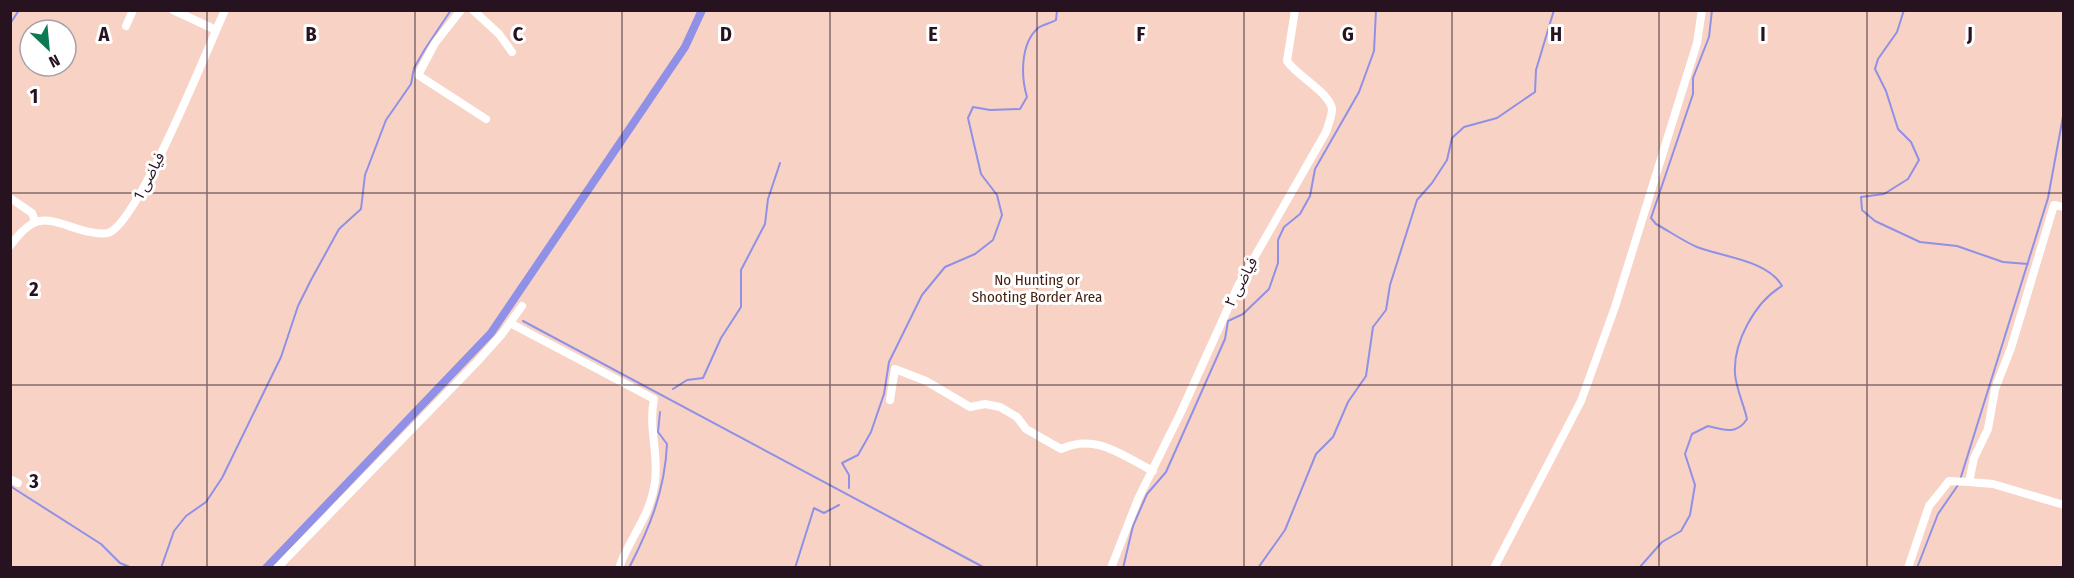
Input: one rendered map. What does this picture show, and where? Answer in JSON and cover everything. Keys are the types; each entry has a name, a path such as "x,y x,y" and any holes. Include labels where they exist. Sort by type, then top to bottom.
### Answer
{"street":[{"path":"126,26 133,10"},
{"path":"173,10 216,30"},
{"name":"فیاضی 1","path":"34,221 44,220 97,234 108,233 120,225 131,210 168,138 225,10"},
{"path":"461,10 435,43 418,75 486,119"},
{"path":"473,10 499,34 512,52"},
{"name":"فیاضی ۲","path":"1111,567 1124,532 1238,286 1326,132 1332,109 1325,96 1287,61 1288,42 1295,10"},
{"path":"1494,567 1581,401 1615,307 1647,196 1697,43 1701,10"},
{"path":"10,198 32,213 34,221 25,226 10,246"},
{"path":"1967,482 1974,458 1988,429 1995,389 2011,348 2054,206 2064,207"},
{"path":"277,567 476,363 522,306"},
{"path":"510,323 654,399 650,417 658,457 655,484 648,514 619,567"},
{"path":"890,400 895,369 926,381 970,406 985,404 1000,407 1017,417 1026,429 1061,449 1076,442 1092,441 1153,471"},
{"path":"1908,567 1929,506 1949,481 1993,484 2064,505"}],"green space":[{"name":"No Hunting or Shooting Border Area","path":"11,11 2063,11 2063,567 11,567"}],"waterway":[{"path":"10,24 19,10"},
{"path":"161,568 174,531 186,516 206,502 222,478 281,357 298,306 311,280 339,229 361,209 365,175 386,120 411,84 414,68 451,10"},
{"path":"266,568 491,333 685,47 702,10"},
{"path":"849,488 849,475 842,463 858,455 871,432 884,394 889,362 922,295 945,267 975,254 993,240 1002,215 997,195 981,174 968,118 973,107 990,110 1020,109 1027,97 1023,61 1028,43 1038,28 1056,20 1057,10"},
{"path":"1123,568 1133,526 1147,494 1166,472 1225,339 1228,321 1243,314 1269,289 1278,263 1278,240 1284,227 1300,214 1310,196 1315,169 1359,92 1374,51 1376,10"},
{"path":"1258,568 1285,530 1316,454 1333,437 1348,402 1366,376 1373,327 1386,310 1390,285 1417,200 1447,160 1452,138 1464,127 1497,118 1535,92 1536,70 1554,10"},
{"path":"1639,568 1662,542 1681,531 1690,515 1695,485 1685,454 1692,434 1708,426 1725,430 1734,429 1747,419 1735,374 1738,349 1755,312 1772,293 1782,286 1766,270 1744,260 1697,247 1656,224 1651,218 1693,94 1693,78 1709,37 1712,10"},
{"path":"1904,10 1897,32 1878,59 1875,69 1886,91 1898,129 1911,142 1919,160 1908,179 1884,194 1861,197 1862,210 1875,221 1920,242 1957,246 2003,262 2028,264"},
{"path":"1960,480 2048,198 2064,111"},
{"path":"673,389 687,380 703,378 721,338 741,307 741,270 765,224 768,199 780,163"},
{"path":"523,321 985,568"},
{"path":"629,568 644,538 660,493 667,444 658,432 660,412"},
{"path":"1917,568 1938,514 1958,485"},
{"path":"10,486 101,544 120,563 132,568"},
{"path":"795,568 814,508 824,513 839,505"}]}
